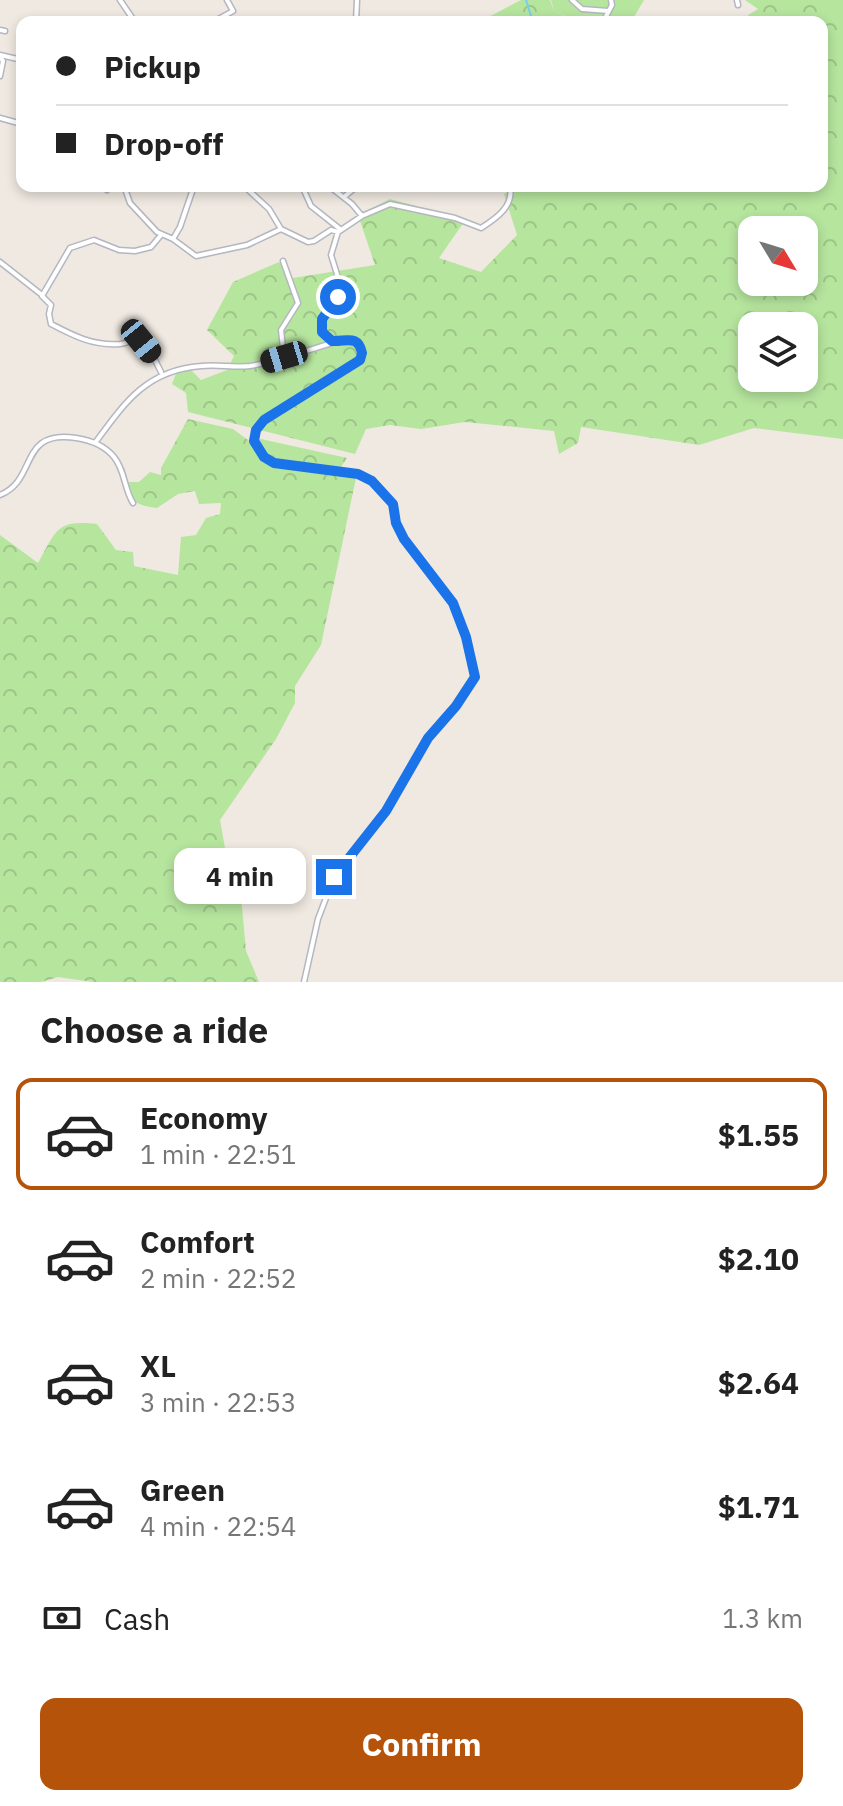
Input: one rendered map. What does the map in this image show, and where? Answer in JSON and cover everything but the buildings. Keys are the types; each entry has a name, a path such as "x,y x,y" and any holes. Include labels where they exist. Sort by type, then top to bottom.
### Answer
{"street":[{"path":"224,16 233,11 227,0"},
{"path":"572,0 582,9 608,11"},
{"path":"606,16 612,5 611,0"},
{"path":"0,56 3,61 0,76"},
{"path":"127,192 133,207 161,235 173,239 189,253 201,256 247,245 281,229"},
{"path":"173,239 192,192"},
{"path":"251,192 269,209 281,229 308,242 332,230 339,231"},
{"path":"305,192 311,206 339,231"},
{"path":"337,192 362,216"},
{"path":"344,197 350,192"},
{"path":"336,342 324,336 321,324 341,287 331,255 339,231 379,207 398,205 455,218 481,228 505,210 511,192"},
{"path":"42,296 70,248 94,240 119,250 135,251 151,247 161,235"},
{"path":"283,261 298,303 281,330 284,357"},
{"path":"0,262 51,305 51,324 94,343 119,344 139,340 153,356 161,373"},
{"path":"95,443 136,393 161,373 203,365 229,369 249,366 350,339 358,343 362,353 360,360 264,420 254,434 255,444 264,457 274,463 358,474 372,481 393,504 396,523 404,539 453,603 466,637 475,677 456,706 428,738 386,811 334,877 318,919 304,982"},
{"path":"0,495 14,486 35,447 42,441 60,436 95,443 111,453 119,464 133,503"}],"green space":[{"path":"521,0 550,0 554,11 565,16 490,16"},
{"path":"551,0 644,0 635,16 565,16 554,11"},
{"path":"745,0 843,0 843,439 754,428 699,445 581,427 578,443 559,454 554,431 465,422 421,429 390,425 366,429 355,454 188,412 186,393 172,384 178,368 189,368 201,380 227,370 234,356 207,330 233,282 279,262 293,278 375,265 358,215 390,199 466,219 439,258 481,272 517,235 504,194 508,192 828,192 828,16 749,16 758,9"},
{"path":"188,419 233,429 252,443 261,439 347,458 337,473 356,478 321,645 295,686 295,703 276,739 220,820 231,882 240,885 246,951 259,982 93,982 58,977 41,982 0,982 0,535 38,563 54,535 65,526 73,523 97,524 116,550 133,552 134,566 178,575 181,537 196,535 206,518 220,514 221,503 199,504 195,491 178,494 157,508 144,506 133,499 126,482 139,482 150,472 161,475 161,468"}],"waterway":[{"path":"526,0 531,16"}],"route":[{"path":"334,877 386,811 428,738 456,706 475,677 461,619 453,603 404,539 396,523 393,504 372,481 358,474 274,463 264,457 255,444 254,434 264,420 360,360 360,346 354,340 332,341 322,332 322,319 338,297"}]}
